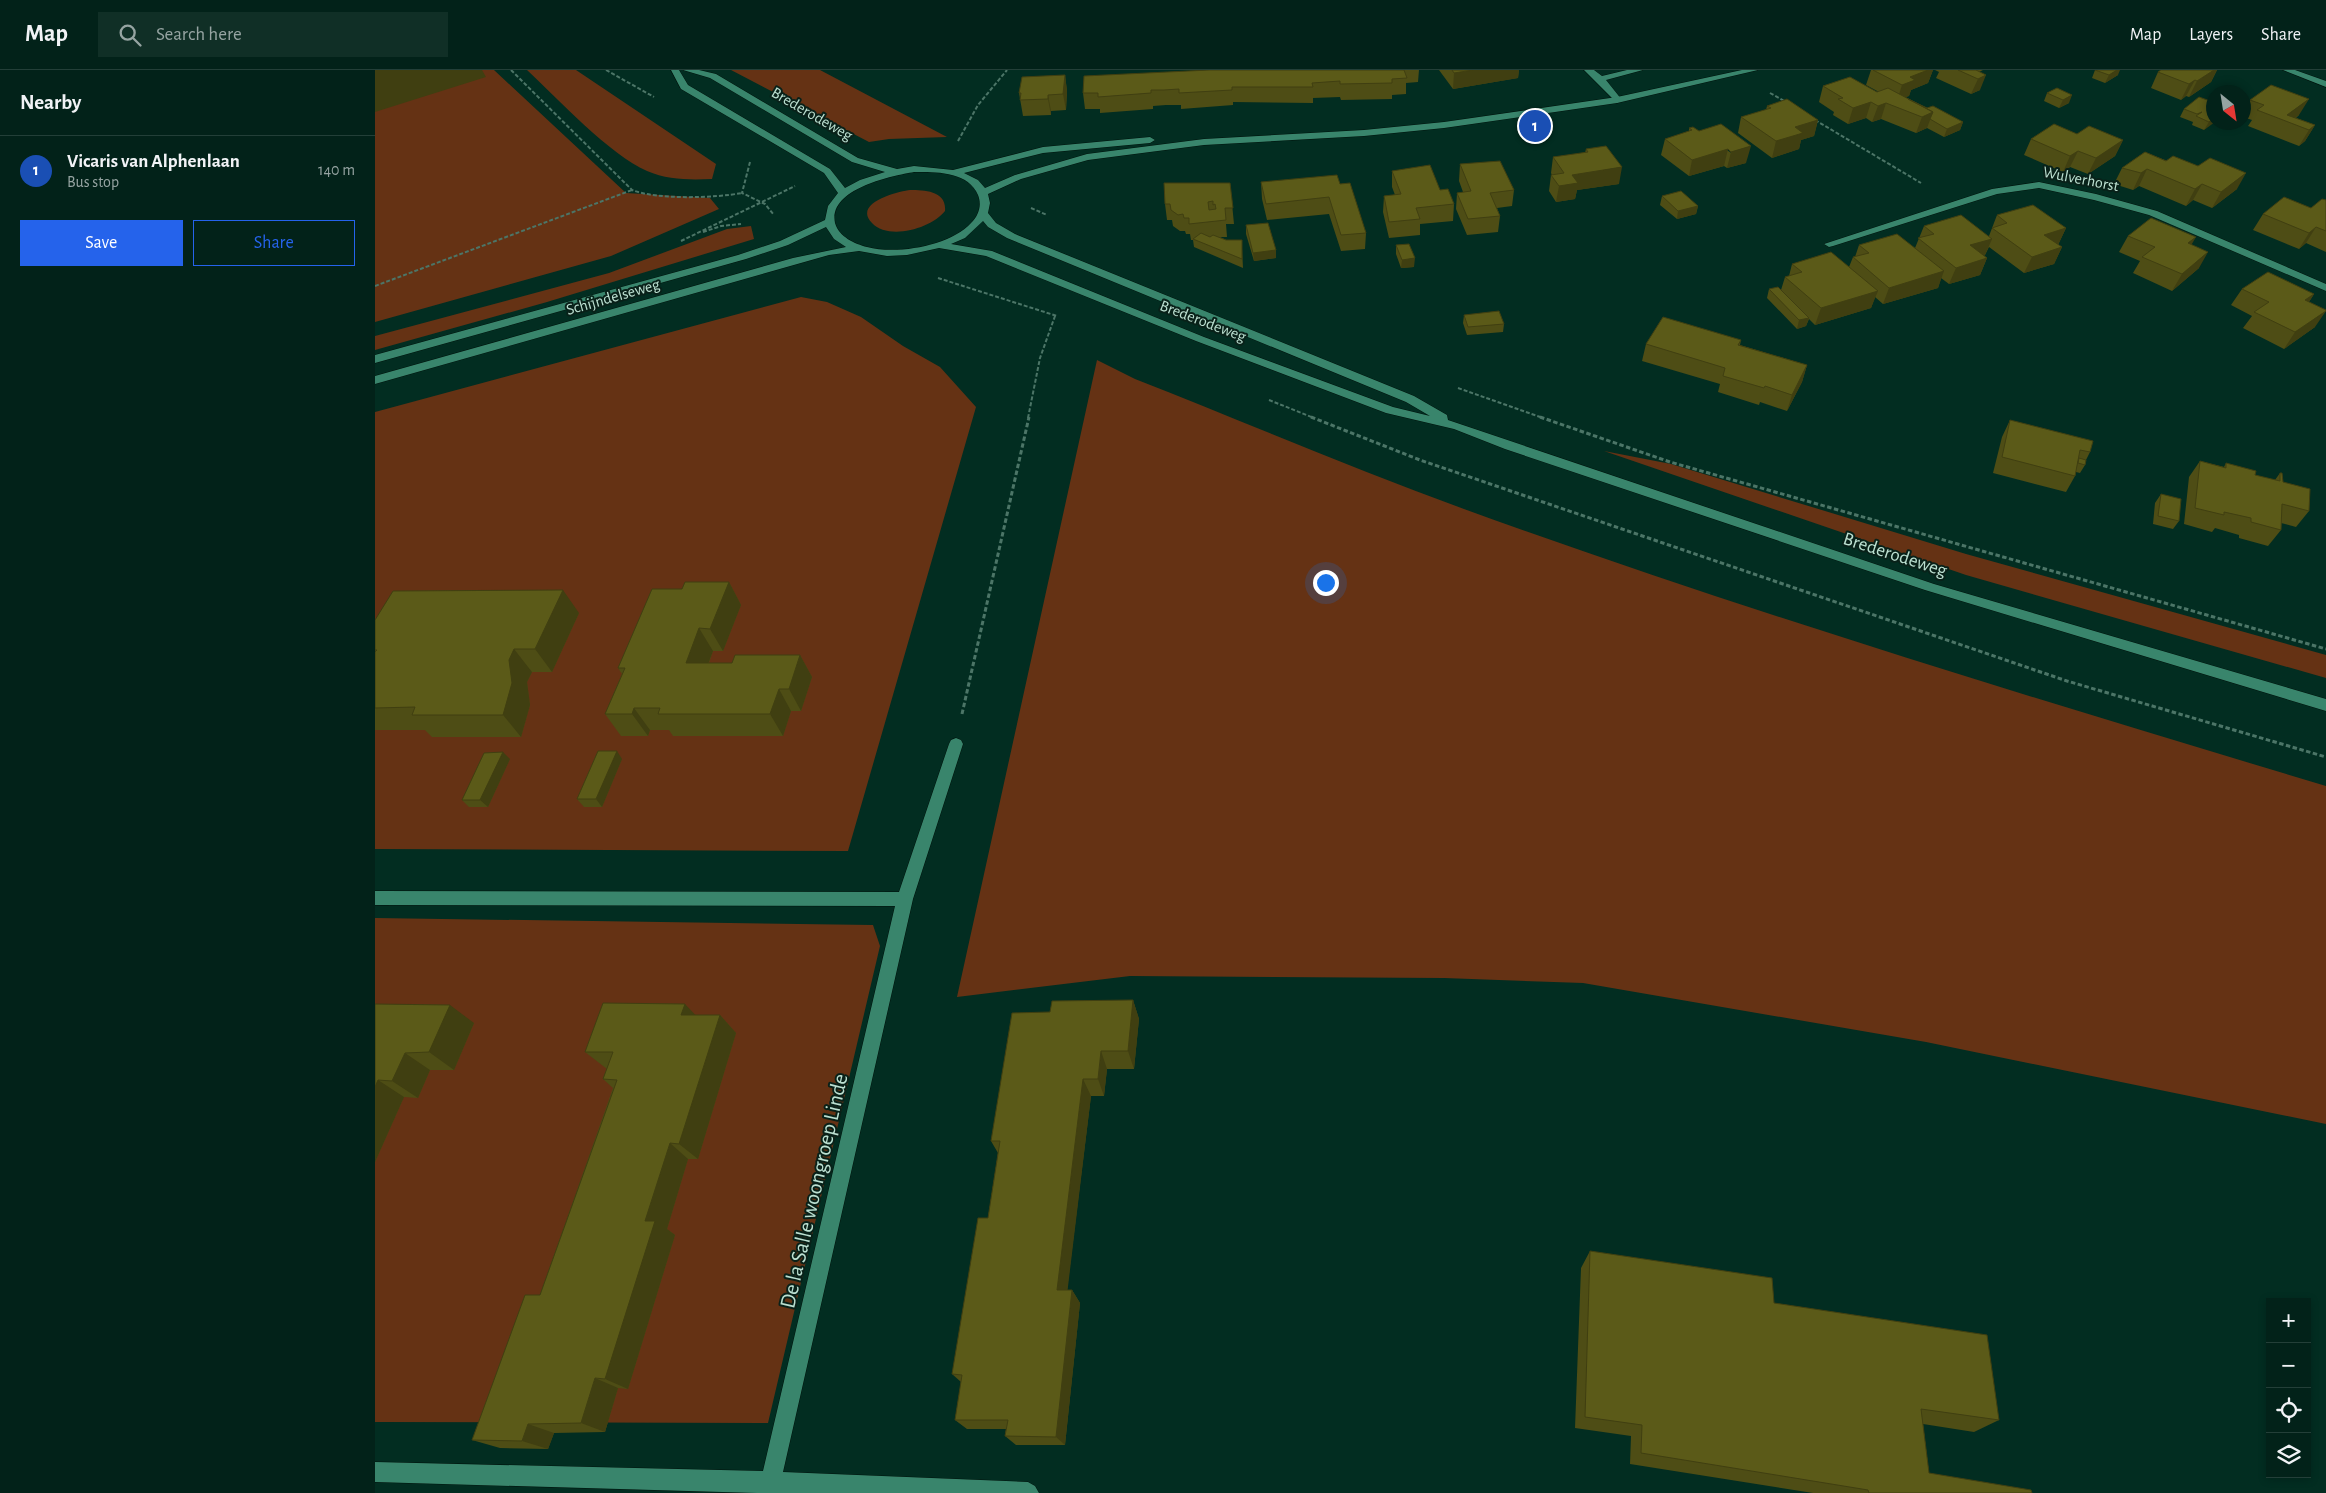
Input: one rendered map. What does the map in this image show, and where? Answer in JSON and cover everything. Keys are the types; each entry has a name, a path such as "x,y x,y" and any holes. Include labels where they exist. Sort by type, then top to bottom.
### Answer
{"main road":[{"path":"675,70 684,87 827,172 844,194"},
{"name":"Brederodeweg","path":"687,70 713,76 855,160 895,172"},
{"path":"1588,70 1600,79 1617,100"},
{"path":"1600,79 1639,70"},
{"path":"983,192 1018,177 1087,157 1204,142 1444,125 1617,100 1754,70"},
{"path":"2287,70 2326,84"},
{"path":"952,173 1061,147 1170,138 1204,142"},
{"path":"932,169 952,173 970,180 983,192 986,203 983,214 973,226 957,237 937,245 889,252 859,248 838,237 832,229 830,221 833,207 844,194 866,180 895,172 932,169"},
{"name":"Wulverhorst","path":"1829,244 1996,191 2039,185 2096,197 2153,213 2324,283"},
{"name":"Brederodeweg","path":"983,214 992,225 1011,236 1410,399 1457,426"},
{"name":"Schijndelseweg","path":"375,359 742,258 783,243 830,221"},
{"name":"Brederodeweg","path":"937,245 988,254 1200,339 1390,410 1457,426 1509,446 1930,587 2326,705"},
{"name":"Schijndelseweg","path":"375,380 797,260 829,252 859,248"},
{"name":"De la Salle woongroep Linde","path":"769,1487 905,899 956,744"},
{"path":"375,898 905,899"},
{"path":"375,1472 769,1487 1028,1493"}],"path":[{"path":"511,70 632,190 645,195 726,196 741,193"},
{"path":"956,143 978,105 1007,70"},
{"path":"1739,74 1789,104"},
{"path":"1814,120 1956,205"},
{"path":"375,286 632,190"},
{"path":"690,236 762,203"},
{"path":"1031,208 1049,216"},
{"path":"938,278 1064,319"},
{"path":"956,744 1023,445 1040,358 1055,316"},
{"path":"1449,385 1670,462 2326,649"},
{"path":"1265,398 1420,460 2067,681 2124,696 2326,757"}],"shaded area":[{"path":"375,70 494,70 626,193 710,198 719,209 611,256 375,322"},
{"path":"527,70 576,70 716,164 712,179 671,178 647,171 632,163 601,140"},
{"path":"731,70 820,70 947,137 889,139 869,142"},
{"path":"910,190 928,191 939,196 945,204 945,211 931,223 899,232 879,228 872,223 867,216 872,204 879,199"},
{"path":"751,226 754,239 547,302 375,350 375,336 609,273 727,229"},
{"path":"801,297 827,302 861,317 903,346 940,367 976,407 848,851 375,849 375,412"},
{"path":"1097,360 1135,379 1381,478 1571,547 1893,654 2326,786 2326,1124 1926,1042 1583,983 1444,978 1130,976 957,997"},
{"path":"1604,451 1671,464 1966,554 2326,655 2326,678 1966,575"},
{"path":"375,918 873,925 880,946 768,1423 375,1422"}],"building":[{"path":"1209,70 1404,70 1407,78 1392,79 1392,83 1340,84 1340,81 1312,83 1313,87 1232,87 1232,90 1179,93 1179,89 1151,90 1151,93 1098,97 1098,93 1083,93 1084,76"},
{"path":"1452,70 1473,70 1454,73"},
{"path":"1873,70 1928,70 1910,77 1915,80 1902,85"},
{"path":"1958,70 1976,70 1986,75 1978,79"},
{"path":"2095,70 2117,70 2109,75"},
{"path":"2161,70 2214,70 2189,84 2158,72"},
{"path":"1065,75 1063,94 1048,95 1048,99 1020,100 1021,93 1019,93 1022,77"},
{"path":"1850,77 1877,92 1888,88 1933,112 1922,117 1886,103 1878,106 1871,102 1853,108 1838,99 1843,98 1823,86"},
{"path":"2271,85 2309,99 2287,115 2315,125 2309,130 2257,110 2264,105 2251,99"},
{"path":"2057,88 2072,95 2063,100 2047,93"},
{"path":"2199,97 2206,100 2206,121 2196,116 2202,112 2197,114 2184,109"},
{"path":"1787,99 1818,120 1795,127 1803,133 1776,141 1741,117 1771,108 1767,106"},
{"path":"1908,99 1927,108 1933,106 1963,122 1947,129 1930,119 1933,112"},
{"path":"1721,124 1751,146 1731,152 1728,149 1692,160 1665,139 1692,130 1689,128 1693,127 1699,131"},
{"path":"2054,124 2077,134 2089,126 2123,140 2096,158 2078,151 2070,156 2031,139"},
{"path":"1606,146 1622,167 1572,175 1578,183 1559,186 1551,175 1564,173 1553,157 1588,152 1586,149"},
{"path":"2145,152 2166,161 2173,156 2198,166 2210,158 2246,173 2221,192 2202,184 2195,189 2147,169 2141,173 2122,168"},
{"path":"1500,161 1514,190 1490,193 1500,216 1468,219 1457,193 1471,191 1460,164"},
{"path":"1430,165 1440,190 1448,189 1454,204 1416,208 1420,219 1389,222 1384,196 1401,194 1392,171"},
{"path":"1337,175 1340,184 1350,183 1366,233 1341,235 1329,197 1266,204 1261,182"},
{"path":"1164,183 1230,183 1233,208 1225,208 1226,220 1189,224 1189,218 1184,218 1183,214 1178,215 1171,210 1170,204 1165,204","holes":["1213,201 1213,205 1215,204 1216,209 1209,210 1208,202"]},
{"path":"1681,191 1698,206 1678,211 1662,196"},
{"path":"2284,197 2311,208 2322,199 2326,200 2326,231 2316,227 2309,233 2263,214"},
{"path":"2033,205 2066,228 2044,235 2062,247 2032,257 1992,228 2007,223 1997,215"},
{"path":"1961,215 1992,239 1970,245 1987,258 1956,268 1918,238 1934,234 1924,226"},
{"path":"2151,218 2196,237 2188,243 2208,252 2182,274 2142,257 2155,247 2128,236"},
{"path":"1268,223 1276,250 1253,253 1246,225"},
{"path":"1201,233 1226,240 1242,240 1242,259 1193,239"},
{"path":"1897,234 1944,271 1889,288 1853,257 1869,253 1859,245"},
{"path":"1409,244 1415,258 1402,260 1396,245"},
{"path":"1831,252 1878,291 1821,308 1785,277 1802,272 1792,264"},
{"path":"2268,272 2314,294 2305,300 2326,311 2295,332 2254,312 2269,302 2242,289"},
{"path":"1778,287 1809,318 1799,320 1769,289"},
{"path":"1499,311 1504,324 1468,327 1464,315"},
{"path":"1663,317 1741,340 1738,345 1807,365 1792,395 1765,386 1764,388 1723,376 1725,368 1646,344"},
{"path":"2010,420 2093,441 2090,452 2080,450 2075,476 2002,457"},
{"path":"2079,458 2086,460 2085,465 2078,463"},
{"path":"2200,461 2226,468 2226,463 2256,471 2255,475 2280,481 2280,473 2282,473 2283,482 2310,489 2309,511 2282,504 2281,530 2251,522 2251,518 2224,512 2224,515 2195,508"},
{"path":"2161,494 2181,499 2179,521 2158,516"},
{"path":"685,582 729,582 710,629 699,628 686,663 732,663 735,655 800,655 789,689 779,689 770,714 658,714 660,708 634,708 632,714 605,714 625,668 618,668 652,589 682,589"},
{"path":"563,590 535,649 514,649 509,660 512,683 503,715 412,715 415,707 375,708 375,652 377,650 375,650 375,620 393,591"},
{"path":"598,751 617,751 596,799 577,799"},
{"path":"503,752 480,800 462,800 484,753"},
{"path":"1133,1000 1128,1051 1101,1051 1098,1079 1083,1079 1057,1290 1072,1290 1056,1437 1005,1436 1008,1420 955,1420 962,1375 952,1374 978,1218 988,1218 1000,1141 991,1141 1012,1013 1050,1012 1052,1001"},
{"path":"603,1003 685,1004 681,1015 720,1015 679,1144 670,1143 645,1221 655,1221 605,1379 595,1378 581,1423 528,1424 522,1441 472,1440 525,1295 540,1295 617,1080 603,1079 613,1052 585,1052"},
{"path":"375,1004 450,1005 429,1052 405,1053 392,1081 378,1080 375,1087"},
{"path":"1590,1251 1772,1278 1774,1303 1987,1335 1999,1420 1921,1409 1929,1473 2031,1490 2032,1493 1869,1493 1868,1490 1641,1453 1642,1425 1585,1417"}],"place":[{"name":"Vicaris van Alphenlaan","path":"1535,126"}]}
